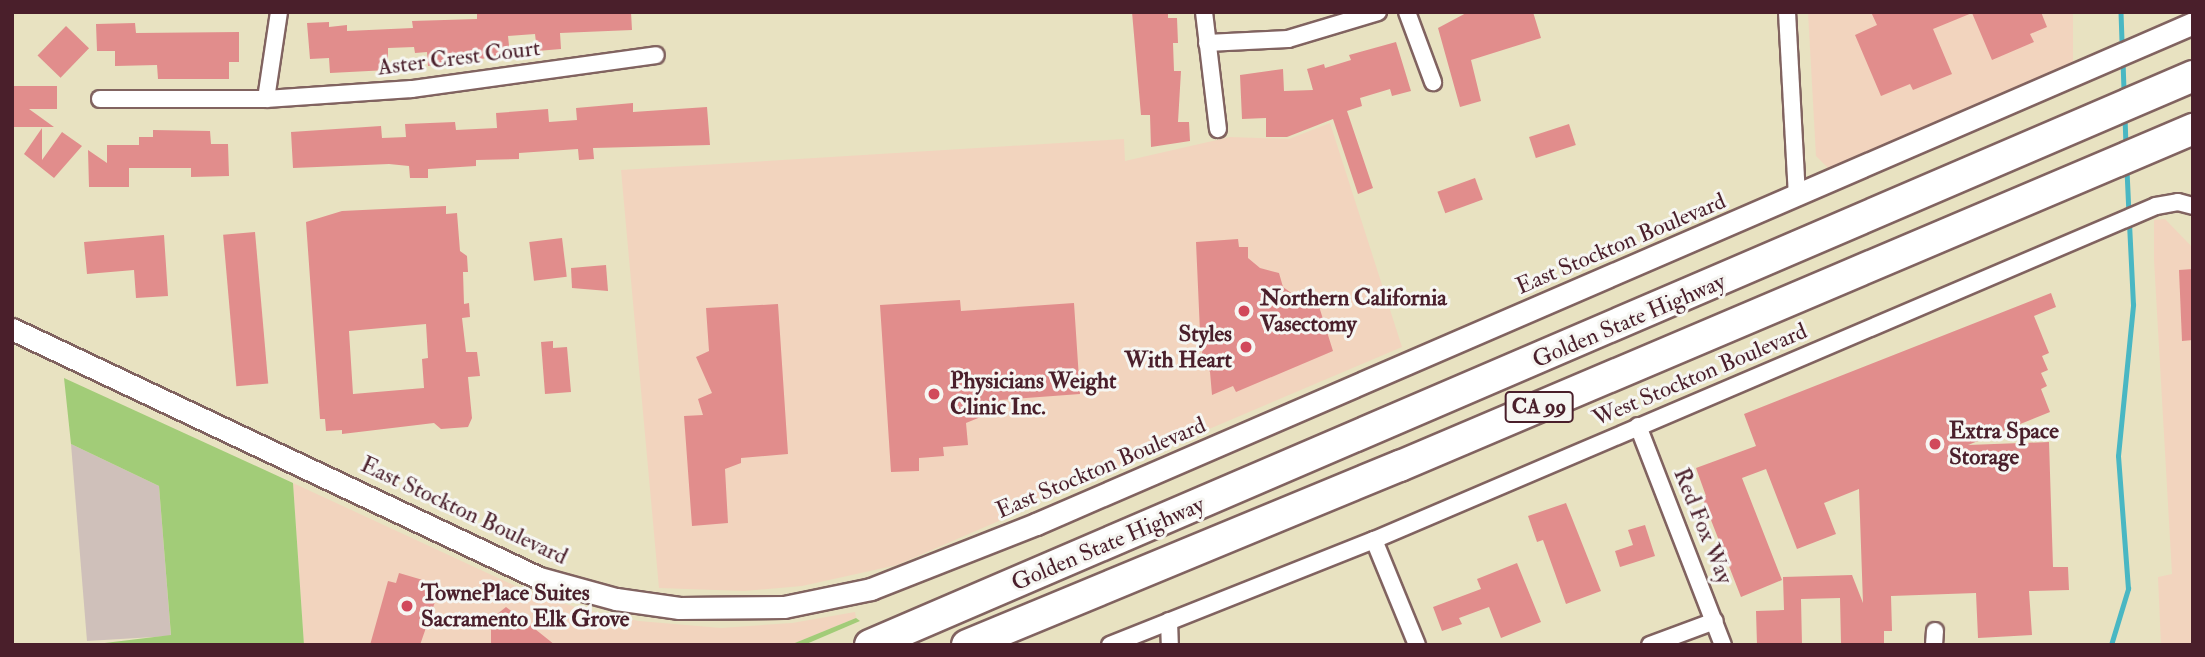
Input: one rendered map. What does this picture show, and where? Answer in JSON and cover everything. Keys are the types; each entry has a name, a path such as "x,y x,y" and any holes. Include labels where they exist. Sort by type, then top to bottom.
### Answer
{"highway":[{"name":"Golden State Highway","path":"870,645 2099,119 2193,76"},
{"name":"Golden State Highway","path":"967,645 1400,466 2181,134"}],"street":[{"path":"266,99 279,12"},
{"path":"1205,12 1218,129"},
{"path":"1207,43 1289,39 1378,12"},
{"path":"1407,12 1433,82"},
{"path":"1787,12 1797,197"},
{"name":"East Stockton Boulevard","path":"12,329 540,578 616,599 746,611 835,598 913,574 2094,70 2193,23"},
{"name":"Aster Crest Court","path":"100,99 266,99 433,87 656,55"},
{"name":"West Stockton Boulevard","path":"1110,645 1374,540 2156,206 2178,202 2193,206"},
{"name":"Red Fox Way","path":"1638,426 1723,645"},
{"path":"1374,540 1418,645"},
{"path":"1169,621 1170,645"},
{"path":"1650,645 1715,621"}],"shaded area":[{"path":"1808,12 2073,12 2073,68 1837,169 1828,168 1816,156"},
{"path":"1330,123 1402,347 1049,497 1040,497 1009,511 1008,517 897,565 802,586 744,591 659,588 621,170 1124,139 1125,161 1230,137 1289,139"},
{"path":"2165,219 2193,248 2193,645 2161,645 2158,577 2172,574 2154,220"},
{"path":"71,444 159,486 171,636 87,641"},
{"path":"293,483 522,589 581,609 639,621 721,628 792,623 855,612 856,618 790,645 304,645"}],"green space":[{"path":"64,378 293,483 304,645 88,645 171,635 159,486 71,444"},
{"path":"856,618 860,621 804,645 790,645"}],"building":[{"path":"477,12 631,12 632,30 560,33 561,49 537,51 535,34 508,36 510,55 428,66 427,52 415,53 414,47 388,48 388,70 330,73 329,58 310,59 307,23 329,22 329,27 347,25 347,31 413,28 412,21 477,19"},
{"path":"1132,12 1168,12 1168,18 1177,18 1178,43 1173,43 1174,71 1181,71 1178,122 1189,122 1190,141 1151,147 1150,115 1141,115"},
{"path":"1468,12 1533,12 1541,38 1471,60 1481,101 1460,107 1438,28"},
{"path":"1871,12 2041,12 2047,27 2030,34 2034,42 1992,60 1972,13 1933,29 1952,74 1913,90 1910,84 1881,96 1855,35 1877,25"},
{"path":"135,23 136,33 239,32 239,62 229,62 229,79 158,79 157,65 115,66 115,51 97,51 96,24"},
{"path":"66,26 89,48 61,78 38,55"},
{"path":"1396,42 1411,91 1392,96 1390,89 1360,98 1362,106 1347,111 1373,188 1358,194 1333,119 1287,137 1266,137 1266,118 1242,119 1240,75 1283,69 1284,91 1313,90 1307,69 1324,64 1325,68 1351,60 1349,55"},
{"path":"12,86 57,86 57,109 29,109 54,127 12,127"},
{"path":"633,103 633,112 707,107 710,145 593,148 594,159 579,160 578,149 519,153 519,159 476,160 476,166 428,169 428,178 410,178 409,166 389,164 293,168 291,132 381,126 382,138 406,137 405,124 455,122 456,130 497,128 496,113 548,109 549,122 577,120 576,108"},
{"path":"1569,124 1576,145 1536,158 1529,137"},
{"path":"42,128 42,160 62,132 82,146 54,178 24,154"},
{"path":"153,130 210,131 211,144 228,144 229,176 191,177 191,168 129,168 129,187 89,187 88,150 107,163 107,145 139,145 139,137 153,137"},
{"path":"1475,178 1483,200 1445,213 1437,192"},
{"path":"446,206 446,214 457,213 460,251 467,256 468,272 463,272 464,304 469,303 470,317 462,318 466,352 477,352 480,376 468,377 472,418 468,427 441,429 434,423 342,434 342,430 326,431 325,419 320,419 306,222 342,211","holes":["426,324 428,358 422,359 424,388 353,394 349,331"]},
{"path":"255,232 268,383 236,386 223,235"},
{"path":"164,235 168,296 136,298 134,270 87,274 84,242"},
{"path":"562,238 567,277 534,281 529,242"},
{"path":"1238,239 1239,247 1248,247 1248,258 1260,268 1279,273 1283,287 1297,297 1307,294 1310,302 1317,300 1333,351 1236,392 1233,386 1212,395 1210,372 1201,356 1208,332 1200,332 1196,242"},
{"path":"606,265 608,291 572,288 571,268"},
{"path":"2193,269 2193,340 2182,341 2179,270"},
{"path":"2051,293 2056,307 2034,316 2049,353 2042,356 2048,370 2041,373 2047,386 2041,389 2050,412 1968,445 2049,442 2053,567 2068,567 2069,590 2029,591 2032,635 1978,638 1976,593 1891,596 1892,631 1884,631 1884,643 1841,643 1840,598 1801,599 1802,645 1757,645 1756,611 1784,610 1783,577 1852,575 1863,603 1859,489 1824,503 1836,534 1797,549 1766,469 1742,478 1782,580 1741,597 1702,497 1706,496 1696,468 1756,446 1744,414"},
{"path":"960,300 961,311 1074,303 1080,394 1000,400 988,414 966,423 968,445 943,447 944,456 919,458 919,471 891,472 880,305"},
{"path":"778,304 788,454 741,458 741,463 725,469 728,523 692,526 684,416 703,415 698,399 712,393 696,357 709,351 706,308"},
{"path":"553,341 553,348 567,347 571,392 545,394 541,342"},
{"path":"1566,503 1601,591 1566,604 1543,540 1537,542 1528,516"},
{"path":"1645,525 1655,556 1620,567 1615,551 1633,545 1628,530"},
{"path":"1517,563 1541,622 1501,638 1489,607 1459,618 1462,624 1442,631 1433,607 1481,589 1477,579"},
{"name":"TownePlace Suites Sacramento Elk Grove","path":"399,573 433,583 429,594 437,596 420,645 370,645 388,581 396,583"},
{"path":"506,607 555,645 491,645 491,628 496,628 496,615"}],"waterway":[{"path":"2121,12 2122,46"},
{"path":"2123,61 2124,95"},
{"path":"2125,117 2126,147"},
{"path":"2127,170 2129,214"},
{"path":"2111,645 2128,589 2118,456 2133,305 2129,222"}],"place":[{"name":"Northern California Vasectomy","path":"1244,311"},
{"name":"Styles With Heart","path":"1246,347"},
{"name":"Physicians Weight Clinic Inc.","path":"934,394"},
{"name":"Extra Space Storage","path":"1935,444"},
{"name":"TownePlace Suites Sacramento Elk Grove","path":"407,606"}]}
